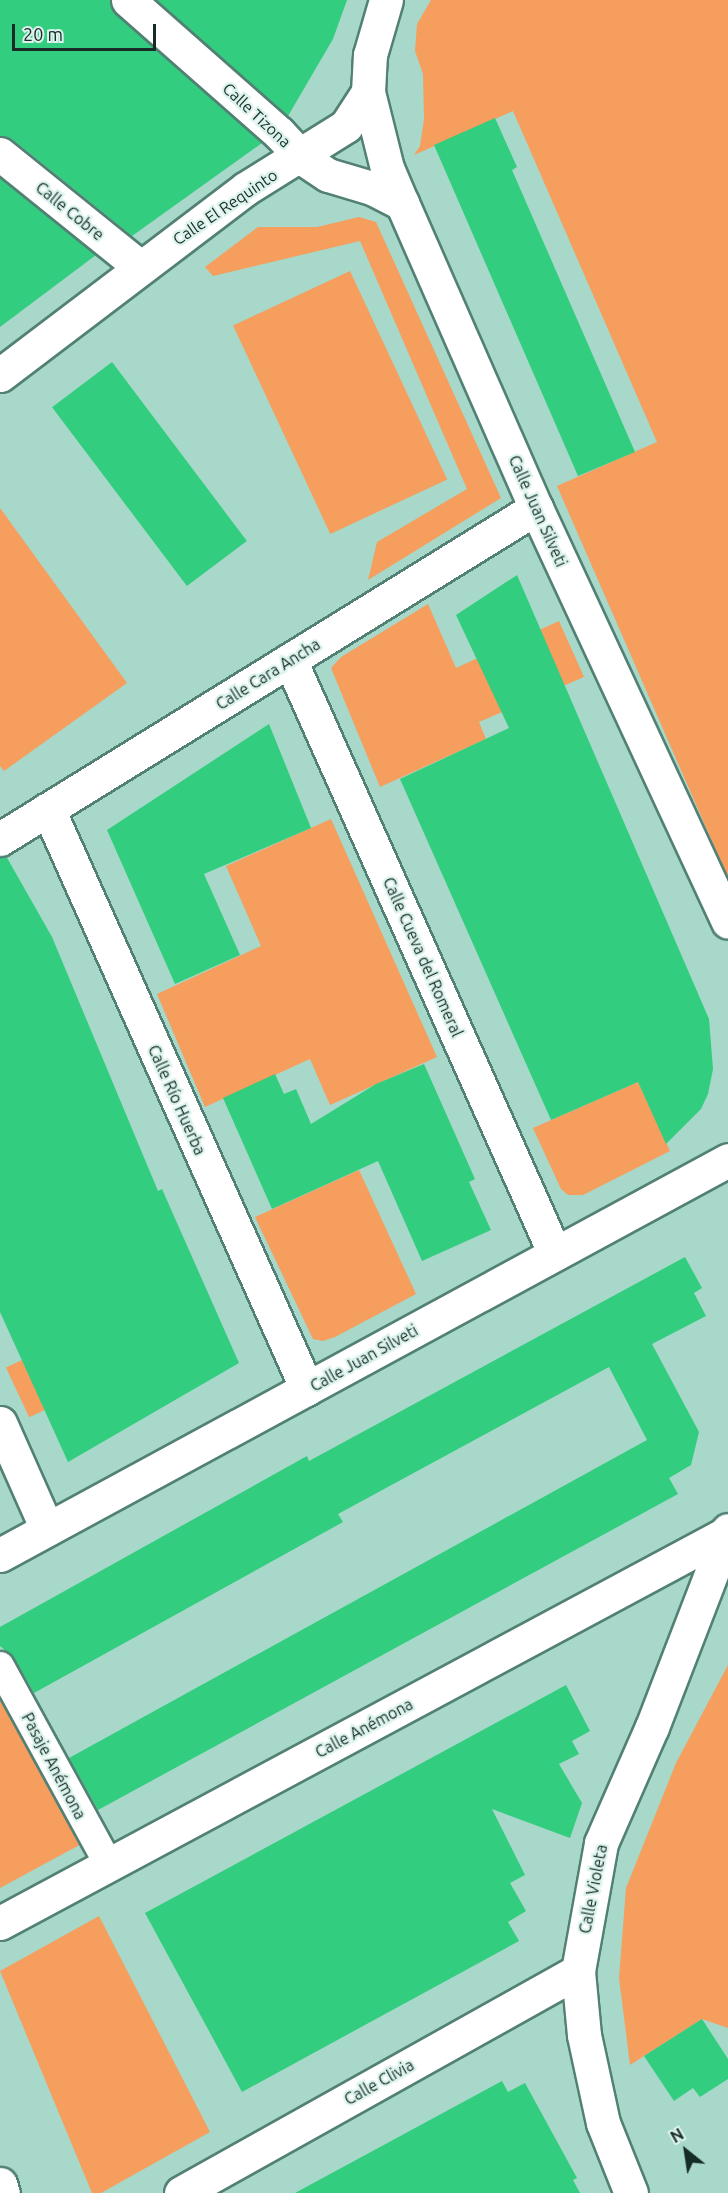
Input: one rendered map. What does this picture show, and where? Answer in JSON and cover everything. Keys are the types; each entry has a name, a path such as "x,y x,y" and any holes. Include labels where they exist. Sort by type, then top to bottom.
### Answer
{"street":[{"name":"Calle Tizona","path":"128,0 279,133 301,157 328,175 372,188 402,203"},
{"name":"Calle El Requinto","path":"0,375 245,189 301,157 346,126 368,92 370,55 386,0"},
{"name":"Calle Juan Silveti","path":"368,92 387,168 402,203 536,508 728,922"},
{"name":"Calle Cobre","path":"0,154 140,267"},
{"name":"Calle Cara Ancha","path":"0,839 536,508"},
{"name":"Calle Cueva del Romeral","path":"290,660 555,1254"},
{"name":"Calle Río Huerba","path":"48,809 307,1389"},
{"name":"Calle Juan Silveti","path":"0,1555 728,1160"},
{"path":"0,1423 47,1529"},
{"name":"Calle Anémona","path":"0,1923 728,1531"},
{"name":"Calle Violeta","path":"632,2193 603,2123 584,2035 578,1971 601,1843 652,1726 728,1531"},
{"name":"Calle Clivia","path":"181,2193 578,1971"},
{"path":"0,2184 3,2193"}],"lane":[{"name":"Pasaje Anémona","path":"0,1666 109,1865"}],"shaded area":[{"path":"431,0 728,0 728,878 557,486 657,442 513,111 414,155 420,146 424,119 423,74 415,51 417,24"},
{"path":"359,217 376,222 501,498 368,580 377,542 467,489 360,241 213,276 205,267 258,227 317,227"},
{"path":"350,271 447,479 330,534 233,326"},
{"path":"0,508 127,683 4,771 0,766"},
{"path":"428,604 456,668 559,621 584,677 479,722 486,739 380,787 331,668 341,657"},
{"path":"331,819 437,1057 330,1105 310,1059 205,1107 157,994 261,946 226,866"},
{"path":"638,1082 670,1151 583,1195 568,1195 561,1189 533,1128"},
{"path":"359,1170 416,1294 335,1337 323,1341 313,1339 255,1217"},
{"path":"112,1318 135,1368 29,1417 6,1367"},
{"path":"728,1665 728,2028 702,2019 630,2065 619,1978 626,1888 676,1763"},
{"path":"0,1686 85,1842 0,1888"},
{"path":"99,1916 210,2132 101,2193 92,2193 0,1971"}],"building":[{"path":"0,0 110,0 116,14 262,143 132,236 12,139 0,136"},
{"path":"156,0 347,0 333,39 288,116"},
{"path":"495,118 517,167 512,170 635,452 578,476 434,145"},
{"path":"0,178 96,255 0,327"},
{"path":"112,362 247,541 187,586 52,407"},
{"path":"517,575 709,1019 713,1069 708,1094 701,1109 666,1144 638,1082 551,1120 400,779 509,728 456,615"},
{"path":"269,724 311,828 204,874 240,955 175,984 107,830"},
{"path":"6,856 52,937 158,1191 162,1189 239,1363 68,1462 0,1312 0,858"},
{"path":"424,1064 475,1179 469,1182 491,1230 422,1261 378,1161 272,1209 223,1098 275,1074 284,1094 296,1089 311,1124 376,1084"},
{"path":"685,1257 702,1288 694,1293 706,1316 652,1344 699,1432 691,1465 669,1478 678,1494 98,1810 69,1758 647,1440 609,1367 338,1514 343,1522 34,1693 14,1658 0,1646 0,1627 307,1456 309,1461"},
{"path":"566,1685 590,1731 572,1741 579,1754 559,1764 582,1803 570,1838 492,1809 525,1875 510,1883 526,1911 508,1922 519,1941 242,2092 145,1913"},
{"path":"702,2019 728,2059 728,2079 700,2097 693,2088 674,2101 644,2056"},
{"path":"502,2081 508,2092 525,2083 577,2178 573,2180 580,2193 295,2193"}]}
